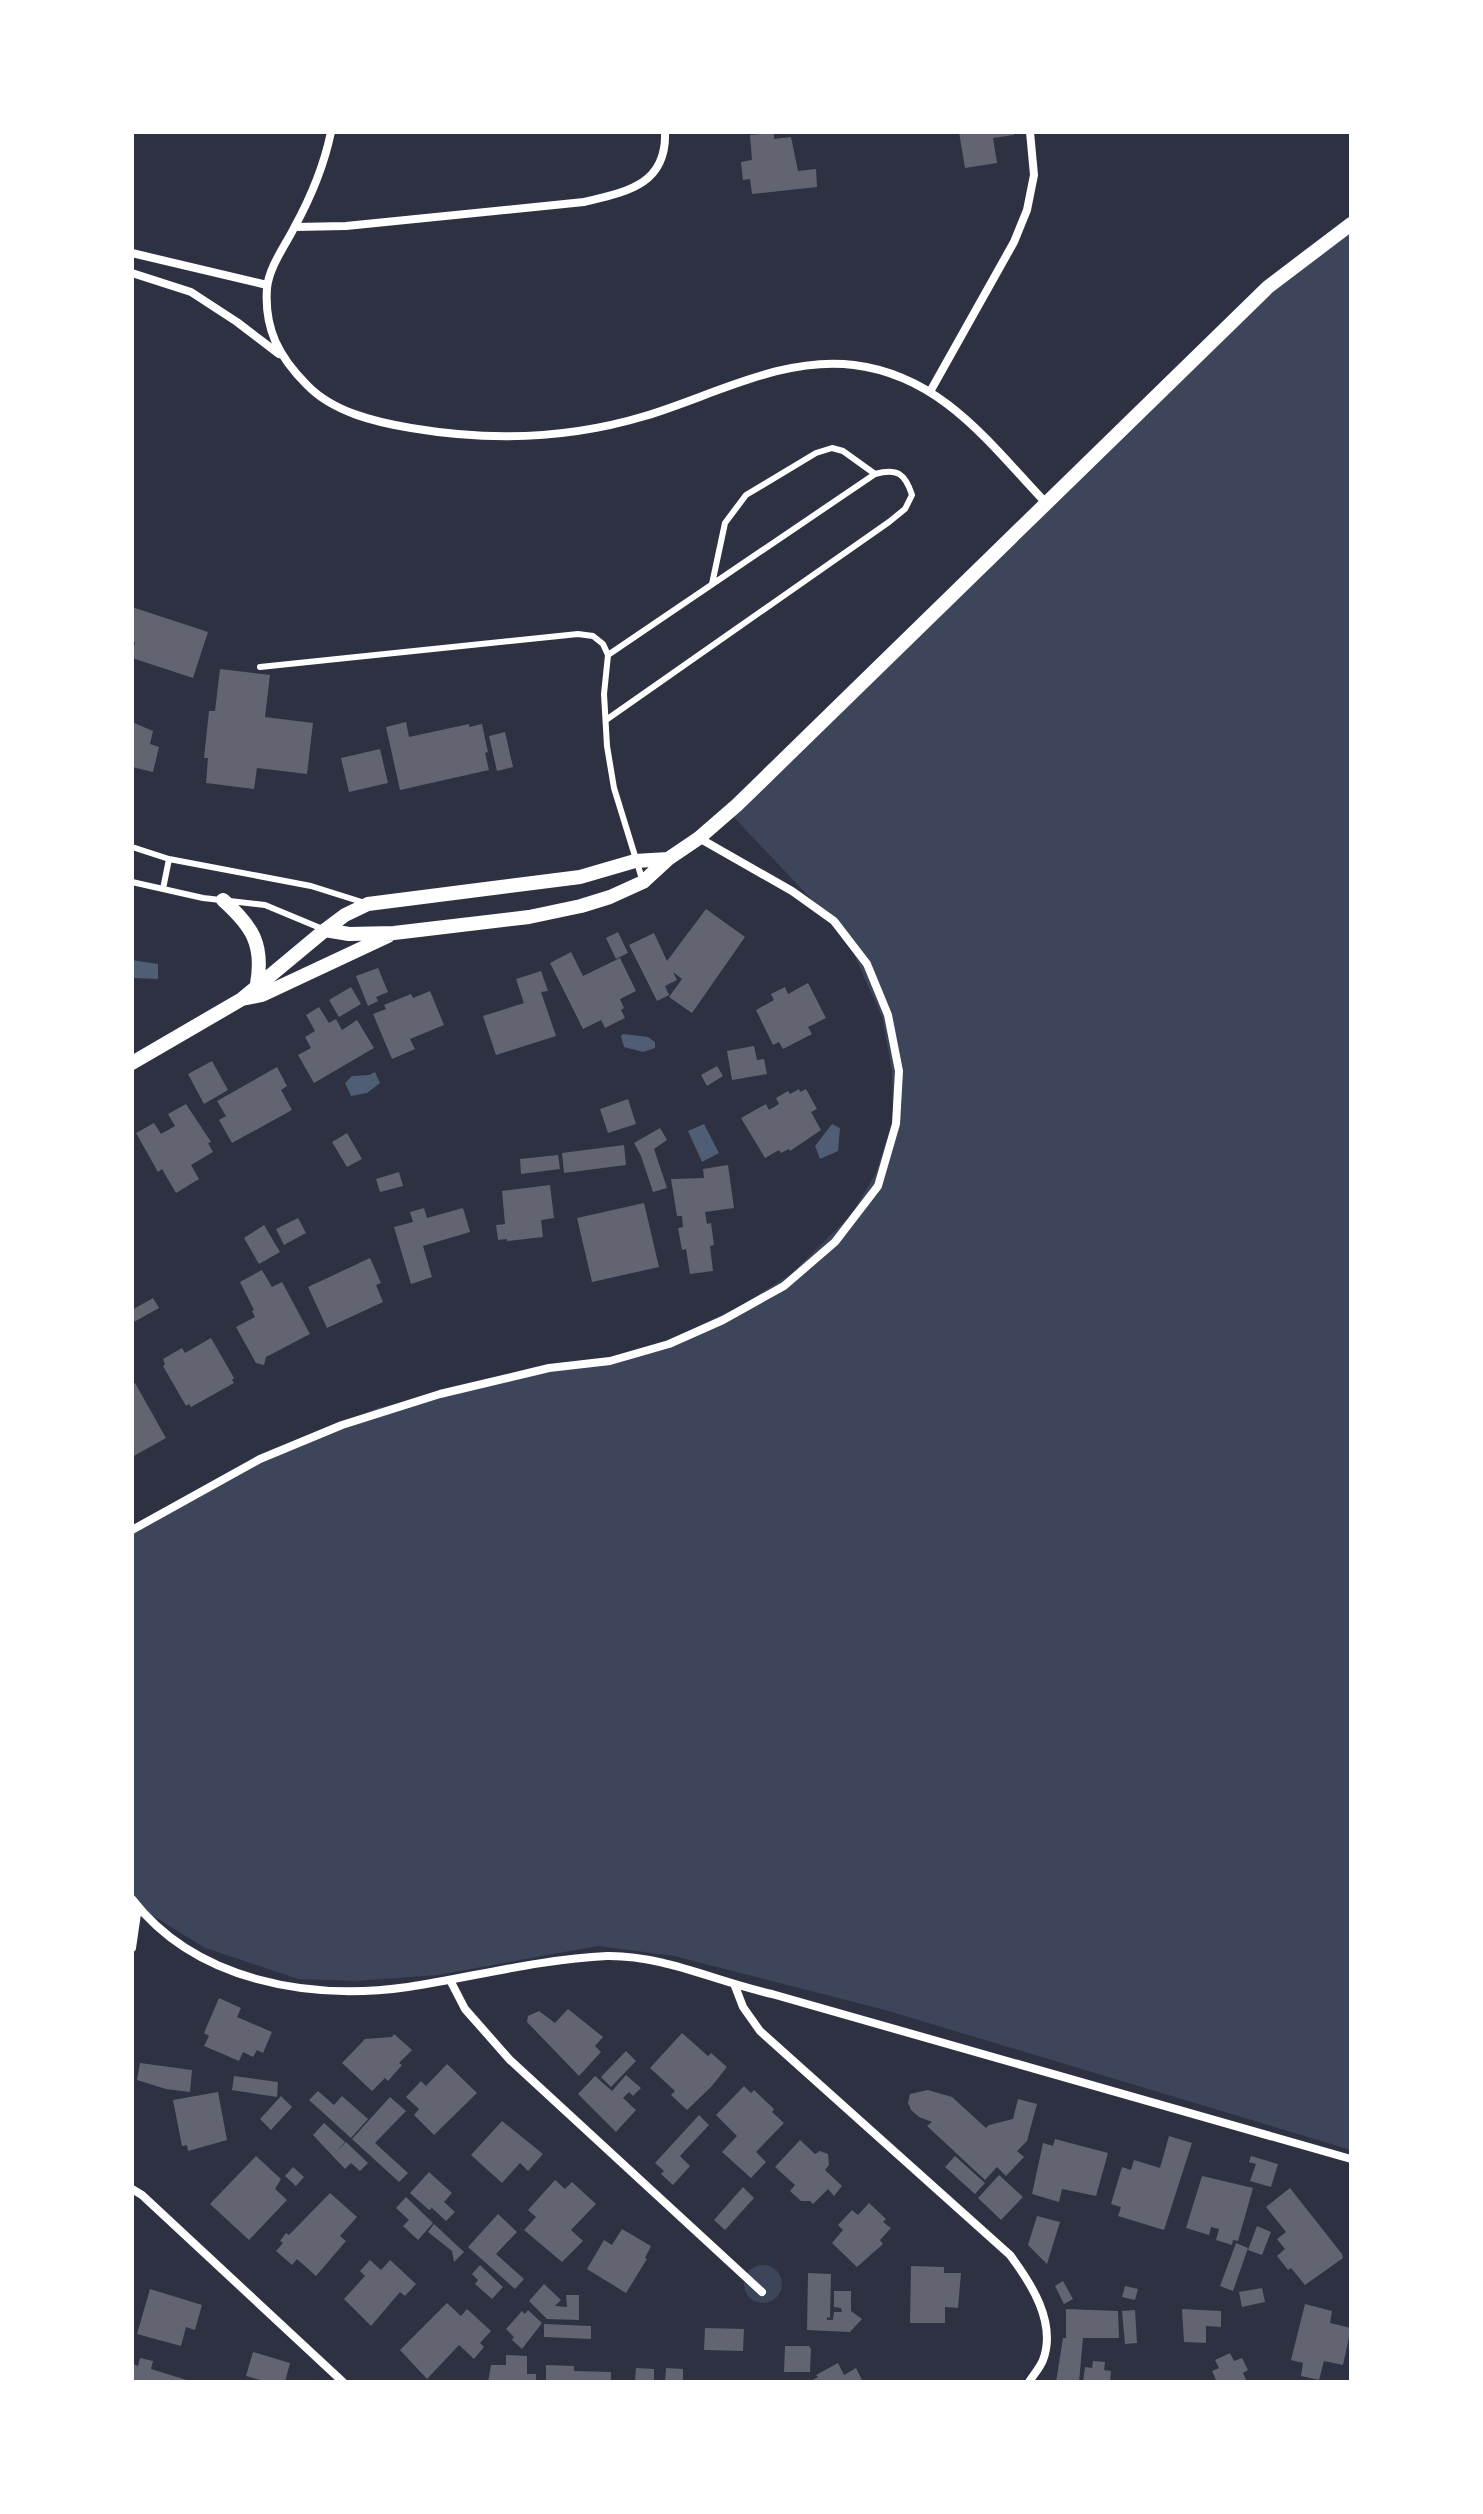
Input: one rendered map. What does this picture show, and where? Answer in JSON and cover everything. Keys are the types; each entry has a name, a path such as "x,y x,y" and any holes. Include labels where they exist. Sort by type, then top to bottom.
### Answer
{"street":[{"path":"279,354 268,313 267,285 275,263 319,178 331,132"},
{"path":"295,227 346,226 584,202 616,194 636,188 650,177 661,162 665,132"},
{"path":"931,390 1014,242 1027,210 1034,175 1030,132"},
{"path":"325,930 349,934 394,933 529,917 610,897 643,882 737,805 1268,287 1351,224"},
{"path":"132,253 267,285"},
{"path":"132,273 191,292 237,322 279,354 315,394 333,405 403,427 469,436 544,435 584,430 642,417 770,373 822,364 853,365 884,371 931,390 970,424 1046,503"},
{"path":"132,1530 260,1459 342,1425 440,1394 549,1368 610,1361 669,1344 723,1320 784,1286 835,1242 878,1186 896,1124 899,1071 888,1015 867,964 834,921 792,891 699,838"},
{"path":"132,1063 242,999 325,930 345,915 368,904 580,877 635,861 668,859"},
{"path":"223,900 245,920 255,937 259,955 257,984"},
{"path":"242,999 262,995 394,933"},
{"path":"132,1899 156,1927 188,1952 230,1972 295,1987 359,1990 404,1987 582,1958 628,1956 650,1959 735,1986 1351,2159"},
{"path":"132,1948 138,1907"},
{"path":"450,1980 465,2009 510,2060 762,2292"},
{"path":"735,1986 743,2007 760,2031 1010,2255 1030,2282 1046,2324 1043,2359 1029,2382"},
{"path":"132,2189 343,2382"}],"lane":[{"path":"712,584 725,523 746,495 816,453 832,448 843,451 875,474"},
{"path":"606,720 905,509 912,495 908,482 899,473 888,470 875,474 608,655"},
{"path":"260,667 578,634 593,636 603,644 608,655 604,694 614,788 643,882"},
{"path":"132,847 169,859 311,886 368,904"},
{"path":"163,889 169,859"},
{"path":"132,882 265,905 325,930"}],"shaded area":[{"path":"1351,224 1351,2150 885,2010 674,1956 598,1946 438,1975 356,1981 298,1979 205,1948 137,1906 132,1899 132,1526 256,1456 378,1408 614,1361 674,1338 742,1305 791,1274 851,1215 876,1173 893,1119 892,1070 882,1017 853,952 812,900 726,809 1028,514 1335,227"},
{"path":"132,960 158,964 158,979 132,978"},
{"path":"623,1034 648,1037 655,1042 655,1048 643,1052 624,1047"},
{"path":"375,1072 380,1083 367,1093 351,1096 345,1083 352,1076"},
{"path":"704,1124 719,1153 702,1162 688,1131"},
{"path":"832,1124 840,1128 838,1151 820,1159 815,1146"},
{"path":"763,2265 776,2271 782,2284 776,2297 763,2303 750,2297 744,2284 750,2271"}],"building":[{"path":"959,132 1014,132 1014,135 993,138 997,163 965,168"},
{"path":"774,133 774,139 791,137 798,171 816,169 817,187 752,194 750,179 743,180 741,162 752,160 750,135"},
{"path":"132,607 208,632 193,678 132,658 135,642 132,641"},
{"path":"220,669 270,675 265,717 313,723 307,774 257,768 254,789 206,783 208,758 204,758 209,711 215,711"},
{"path":"132,722 153,731 150,744 159,747 153,772 132,767"},
{"path":"406,722 409,737 482,724 489,770 400,790 386,727"},
{"path":"505,732 513,767 497,771 489,736"},
{"path":"380,749 388,783 349,792 341,758"},
{"path":"706,909 745,937 692,1013 669,997 682,979 673,972 677,980 665,986 669,995 657,1001 629,945 654,933 667,961"},
{"path":"618,932 628,953 616,959 606,938"},
{"path":"571,952 583,976 620,958 636,991 620,999 625,1018 605,1028 601,1020 583,1029 550,963"},
{"path":"378,968 388,992 376,997 378,1001 368,1006 356,976"},
{"path":"541,971 548,991 541,992 556,1036 496,1055 483,1016 524,1003 516,979"},
{"path":"808,983 826,1018 808,1027 812,1034 783,1049 779,1042 773,1045 756,1010 774,1000 771,994 785,987 788,994"},
{"path":"351,987 361,1004 339,1017 329,1000"},
{"path":"430,991 444,1025 410,1039 415,1049 392,1059 373,1014 386,1009 384,1005 411,994 413,998"},
{"path":"319,1007 329,1023 336,1019 342,1030 357,1020 374,1048 314,1083 298,1055 311,1048 305,1037 315,1031 306,1015"},
{"path":"754,1046 757,1060 764,1059 767,1074 732,1080 727,1051"},
{"path":"212,1061 228,1090 204,1104 188,1074"},
{"path":"717,1066 723,1076 707,1086 701,1075"},
{"path":"277,1067 287,1086 281,1090 292,1110 232,1143 219,1120 226,1116 217,1101"},
{"path":"799,1089 800,1092 806,1089 817,1109 811,1112 821,1130 790,1151 781,1153 779,1150 765,1158 741,1118 766,1104 769,1110 779,1104 776,1098"},
{"path":"628,1099 636,1124 608,1133 600,1109"},
{"path":"186,1104 211,1142 208,1143 213,1152 191,1165 199,1179 176,1193 162,1169 158,1172 136,1133 154,1123 161,1134 175,1126 168,1114"},
{"path":"660,1128 667,1140 654,1149 667,1188 653,1192 634,1143"},
{"path":"347,1133 362,1159 347,1167 332,1142"},
{"path":"624,1145 626,1165 564,1173 562,1153"},
{"path":"558,1155 560,1169 521,1174 520,1159"},
{"path":"728,1165 734,1208 705,1212 707,1224 711,1223 714,1245 710,1246 713,1271 690,1274 686,1249 682,1250 678,1228 683,1227 682,1216 677,1216 671,1179 704,1178 703,1169"},
{"path":"399,1172 403,1186 380,1192 376,1179"},
{"path":"550,1185 554,1218 541,1220 543,1237 498,1240 496,1225 505,1224 502,1191"},
{"path":"644,1203 659,1267 592,1282 577,1218"},
{"path":"424,1208 427,1218 463,1208 470,1232 423,1246 432,1277 411,1284 394,1227 413,1222 410,1212"},
{"path":"298,1218 306,1233 284,1245 276,1229"},
{"path":"264,1225 280,1252 259,1264 244,1238"},
{"path":"370,1258 381,1283 376,1285 383,1302 327,1328 308,1287"},
{"path":"262,1270 272,1287 282,1282 310,1334 266,1357 264,1365 256,1363 236,1327 255,1317 240,1282"},
{"path":"153,1298 159,1308 132,1323 132,1310"},
{"path":"211,1338 234,1383 191,1407 189,1404 186,1406 163,1366 163,1359 182,1348 185,1353"},
{"path":"135,1383 166,1438 132,1457 132,1385"},
{"path":"219,1998 241,2008 237,2017 272,2032 263,2053 257,2050 253,2057 243,2052 239,2061 204,2046 209,2036 204,2033"},
{"path":"568,2009 603,2037 595,2046 601,2052 579,2076 527,2022 528,2016 539,2011 555,2023"},
{"path":"682,2033 708,2056 711,2053 727,2067 687,2110 671,2095 675,2091 650,2068"},
{"path":"394,2034 412,2050 388,2081 385,2078 372,2091 342,2063 365,2039 392,2037"},
{"path":"626,2051 636,2061 611,2087 601,2077"},
{"path":"140,2063 192,2070 190,2092 137,2080"},
{"path":"447,2064 477,2093 434,2135 414,2115 419,2109 406,2097 421,2081 426,2086"},
{"path":"626,2075 641,2088 633,2096 629,2092 623,2098 636,2110 616,2132 578,2094 595,2076 612,2091"},
{"path":"234,2076 278,2082 277,2097 232,2090"},
{"path":"744,2086 751,2093 754,2090 784,2123 756,2152 766,2162 751,2178 722,2152 737,2136 716,2115"},
{"path":"928,2090 952,2097 986,2128 1013,2119 1018,2099 1037,2104 1027,2141 1017,2151 1024,2157 1006,2176 997,2167 985,2180 927,2126 932,2122 911,2110 908,2103 910,2094"},
{"path":"318,2091 334,2105 342,2096 368,2119 351,2138 309,2100"},
{"path":"218,2092 227,2140 188,2151 187,2145 182,2146 173,2100"},
{"path":"281,2096 292,2107 271,2130 260,2119"},
{"path":"390,2097 406,2111 375,2143 408,2173 399,2182 352,2139"},
{"path":"699,2115 709,2125 680,2156 690,2166 673,2185 655,2163"},
{"path":"502,2121 543,2154 528,2171 520,2163 502,2183 471,2155"},
{"path":"324,2123 345,2142 337,2151 346,2142 368,2163 360,2171 351,2163 345,2169 313,2135"},
{"path":"1169,2136 1192,2143 1164,2230 1118,2216 1121,2207 1111,2204 1122,2167 1131,2170 1134,2160 1160,2168"},
{"path":"1055,2139 1108,2153 1096,2196 1062,2189 1059,2202 1032,2194 1043,2143 1053,2146"},
{"path":"800,2140 815,2154 820,2151 828,2154 829,2165 825,2170 842,2186 834,2196 828,2189 813,2204 801,2201 790,2191 795,2185 775,2167"},
{"path":"256,2156 281,2179 275,2189 287,2200 249,2240 210,2204"},
{"path":"955,2156 985,2183 975,2194 945,2167"},
{"path":"1251,2156 1278,2164 1271,2187 1250,2181 1256,2164 1249,2162"},
{"path":"293,2167 304,2177 296,2186 285,2176"},
{"path":"429,2172 452,2193 444,2202 455,2212 446,2221 410,2193"},
{"path":"999,2175 1023,2197 1001,2220 978,2198"},
{"path":"1202,2176 1253,2188 1238,2241 1233,2240 1232,2245 1216,2240 1219,2229 1211,2227 1209,2235 1186,2228"},
{"path":"555,2180 565,2189 572,2182 596,2204 571,2230 583,2241 562,2262 524,2230 536,2217 528,2210"},
{"path":"743,2187 754,2198 725,2230 714,2220"},
{"path":"1290,2188 1343,2258 1305,2285 1277,2256 1285,2249 1277,2239 1286,2232 1266,2207"},
{"path":"330,2193 357,2217 340,2236 346,2241 316,2276 297,2259 292,2265 276,2251 286,2233 289,2235"},
{"path":"406,2197 433,2223 418,2240 403,2226 409,2220 396,2208"},
{"path":"869,2203 891,2228 880,2240 883,2244 857,2267 832,2243 843,2230 838,2225 852,2210 858,2215"},
{"path":"498,2214 517,2232 496,2254 524,2279 515,2289 468,2247"},
{"path":"1037,2216 1060,2222 1047,2264 1028,2245"},
{"path":"434,2224 464,2252 454,2262 452,2251 428,2232"},
{"path":"1257,2226 1271,2232 1262,2255 1248,2250"},
{"path":"622,2229 651,2246 647,2259 626,2293 587,2269 604,2240 612,2245"},
{"path":"1236,2243 1248,2248 1233,2291 1220,2286"},
{"path":"370,2260 381,2270 390,2260 416,2284 405,2296 400,2292 371,2326 344,2299 365,2276 360,2271"},
{"path":"480,2265 503,2287 492,2299 475,2284 478,2280 472,2274"},
{"path":"911,2266 944,2267 944,2273 961,2273 958,2308 945,2307 945,2323 910,2323"},
{"path":"808,2273 831,2274 830,2318 827,2317 827,2320 833,2320 834,2312 842,2312 841,2308 834,2307 834,2291 851,2291 851,2311 862,2319 850,2332 807,2330"},
{"path":"1063,2281 1073,2299 1064,2304 1055,2286"},
{"path":"544,2284 561,2300 555,2306 567,2307 566,2295 579,2295 579,2320 547,2319 529,2301"},
{"path":"1125,2286 1138,2289 1135,2300 1122,2297"},
{"path":"1262,2288 1265,2302 1242,2307 1239,2292"},
{"path":"150,2289 202,2305 195,2330 186,2327 181,2346 137,2334"},
{"path":"447,2303 461,2316 467,2309 491,2331 480,2343 484,2347 474,2359 459,2345 427,2379 400,2350"},
{"path":"1305,2304 1332,2311 1330,2323 1351,2328 1343,2365 1324,2361 1319,2380 1301,2376 1303,2363 1291,2360"},
{"path":"1066,2309 1118,2311 1119,2338 1083,2338 1079,2382 1056,2382 1063,2338 1066,2338"},
{"path":"1182,2309 1221,2311 1221,2327 1206,2326 1206,2343 1184,2342"},
{"path":"528,2310 542,2323 522,2349 506,2329 522,2311 525,2314"},
{"path":"1135,2310 1137,2343 1125,2344 1122,2311"},
{"path":"544,2324 591,2326 591,2339 544,2337"},
{"path":"705,2328 744,2329 743,2351 704,2350"},
{"path":"785,2346 809,2346 810,2372 784,2372"},
{"path":"253,2352 290,2363 285,2382 267,2382 246,2376"},
{"path":"1230,2353 1234,2361 1242,2358 1248,2370 1243,2373 1247,2382 1217,2382 1212,2371 1219,2368 1215,2360"},
{"path":"506,2355 527,2356 527,2374 536,2374 536,2382 488,2382 491,2365 506,2365"},
{"path":"140,2358 153,2361 151,2369 193,2382 132,2382 133,2364 138,2366"},
{"path":"1093,2361 1105,2362 1104,2370 1111,2371 1110,2382 1083,2382 1085,2367 1092,2368"},
{"path":"838,2363 844,2375 856,2368 863,2382 809,2382 818,2377 816,2375"},
{"path":"546,2365 574,2366 574,2371 611,2372 611,2382 546,2382"},
{"path":"636,2368 654,2369 654,2382 635,2382"},
{"path":"666,2368 683,2369 683,2382 665,2382"}]}
